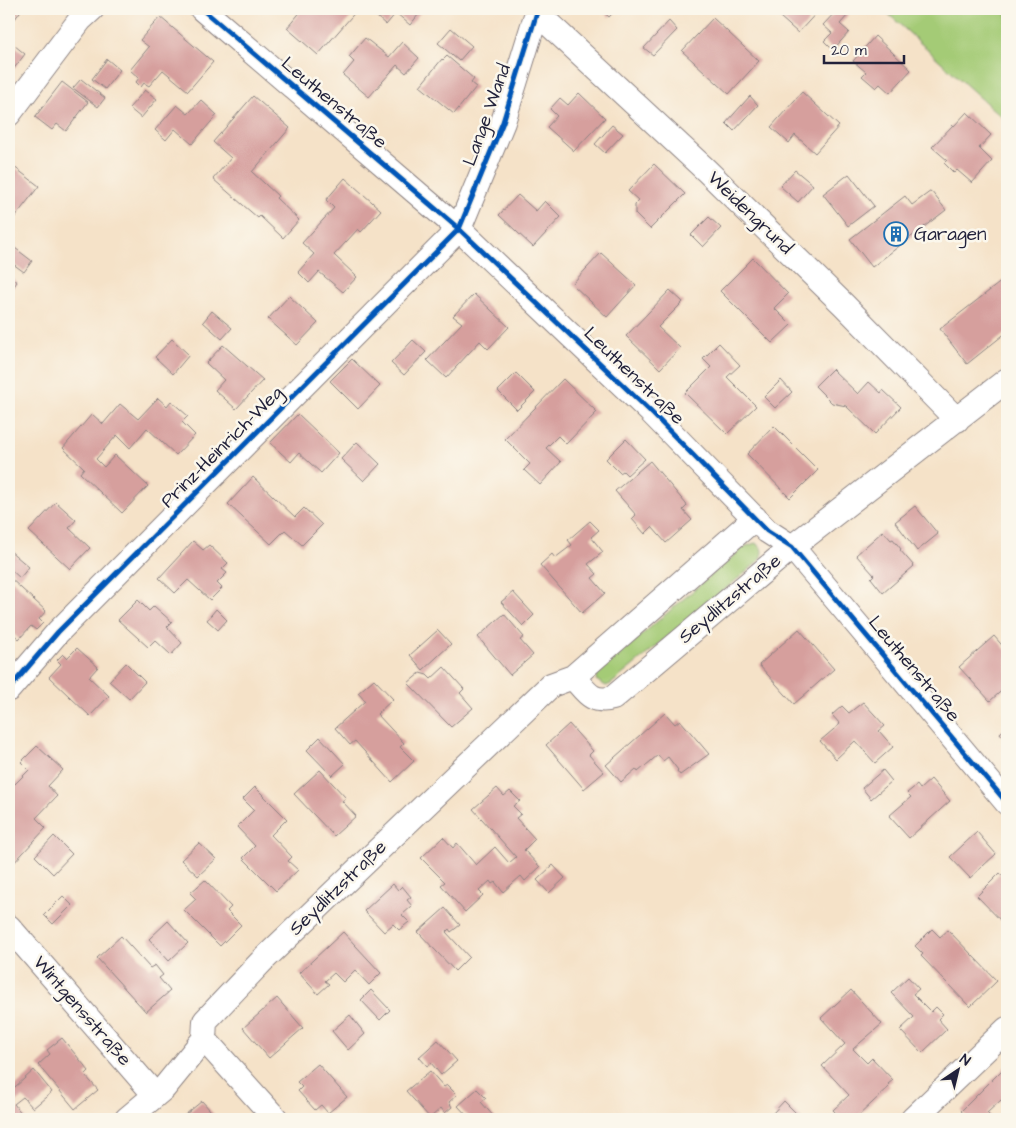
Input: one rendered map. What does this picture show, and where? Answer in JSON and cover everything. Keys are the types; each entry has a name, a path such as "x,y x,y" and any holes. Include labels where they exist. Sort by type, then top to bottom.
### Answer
{"street":[{"path":"9,114 80,20 92,9"},
{"name":"Leuthenstraße","path":"202,9 460,229 650,411 767,531 792,547 1007,803"},
{"name":"Lange Wand","path":"460,229 503,122 538,11"},
{"name":"Weidengrund","path":"538,11 714,178 844,305 957,420"},
{"name":"Prinz-Heinrich-Weg","path":"9,689 58,632 460,229"},
{"name":"Seydlitzstraße","path":"573,677 592,698 603,700 613,698 792,547 1007,380"},
{"name":"Seydlitzstraße","path":"127,1119 164,1088 204,1039 205,1021 262,961 551,685 573,677 755,518"},
{"name":"Wintgensstraße","path":"9,927 156,1095"},
{"path":"914,1119 1007,1029"},
{"path":"204,1039 276,1119"}],"green space":[{"path":"883,9 1007,9 1007,122"},
{"path":"755,543 762,550 759,561 611,684 606,686 596,680 597,674 602,669 744,547"}],"building":[{"path":"9,9 22,9 10,26 9,25"},
{"path":"303,9 358,9 318,55 287,28"},
{"path":"368,9 423,9 410,25 396,13 386,25"},
{"path":"600,9 617,9 609,17"},
{"path":"771,9 820,9 798,33"},
{"path":"838,9 841,9 848,15 840,24 849,32 833,50 824,41 832,33 823,25"},
{"path":"160,17 213,62 188,91 163,70 149,86 144,83 141,87 136,82 139,78 130,70 149,47 140,40"},
{"path":"713,18 759,61 729,94 682,51"},
{"path":"669,21 677,30 653,55 644,48"},
{"path":"451,28 472,46 459,61 438,43"},
{"path":"875,36 911,70 890,93 880,84 876,88 862,76 866,72 853,61"},
{"path":"365,38 389,57 402,42 419,58 406,73 397,65 369,97 343,75 354,62 349,57"},
{"path":"9,41 25,54 9,75"},
{"path":"447,56 474,79 471,83 476,87 454,114 420,86 442,59"},
{"path":"107,59 120,70 105,89 92,79"},
{"path":"81,79 105,98 98,107 73,88"},
{"path":"62,82 88,102 66,131 57,124 52,130 35,117"},
{"path":"145,90 157,99 141,118 129,108"},
{"path":"802,92 839,126 815,153 795,135 789,143 771,127"},
{"path":"579,93 605,118 574,151 547,127 557,116 550,109 560,98 568,105"},
{"path":"253,96 290,128 252,172 278,196 276,198 299,220 283,238 260,216 258,218 213,179 231,158 213,142"},
{"path":"750,96 758,105 734,131 726,123"},
{"path":"201,100 217,115 192,144 175,129 166,140 155,130 177,105 188,114"},
{"path":"967,112 991,135 979,148 992,161 972,183 957,170 954,173 944,163 947,160 932,147"},
{"path":"612,125 623,134 605,153 595,144"},
{"path":"9,163 39,186 15,217 9,213"},
{"path":"654,164 685,194 650,229 635,214 635,205 639,201 628,191"},
{"path":"795,170 813,185 798,202 780,186"},
{"path":"849,174 874,206 848,226 823,194"},
{"path":"345,178 381,210 361,232 358,229 334,255 357,277 343,292 319,272 309,283 298,272 314,254 302,243 334,208 326,200"},
{"path":"931,191 946,210 872,267 850,239 905,196 912,205"},
{"path":"518,195 536,211 545,201 561,217 533,247 499,215"},
{"path":"709,217 721,228 703,247 691,235"},
{"path":"11,245 32,261 24,272 9,261"},
{"path":"601,253 636,285 607,317 572,284"},
{"path":"753,258 788,294 774,308 791,325 772,343 720,291"},
{"path":"9,276 17,282 9,293"},
{"path":"1007,277 1007,332 967,364 940,329"},
{"path":"670,290 683,302 658,327 680,348 660,369 626,336"},
{"path":"474,294 509,327 488,349 480,341 446,378 427,360 462,323 453,316"},
{"path":"289,296 318,323 297,345 268,319"},
{"path":"212,311 232,328 222,339 203,322"},
{"path":"172,339 189,355 173,374 155,357"},
{"path":"413,340 426,352 404,375 391,363"},
{"path":"719,343 740,365 727,377 756,406 727,434 685,393 711,367 703,359"},
{"path":"223,345 263,380 236,409 215,390 224,380 206,363"},
{"path":"352,359 380,386 358,409 330,381"},
{"path":"832,369 858,394 869,382 881,393 883,390 901,407 875,434 846,406 832,403 815,386"},
{"path":"516,373 535,392 517,410 498,391"},
{"path":"563,379 597,412 566,444 558,436 546,448 561,462 540,485 524,470 530,464 505,439"},
{"path":"781,380 792,392 775,408 764,397"},
{"path":"158,398 167,406 171,401 188,416 182,422 195,435 176,455 147,428 130,448 117,435 96,459 104,467 115,455 148,486 122,513 80,473 84,468 63,448 92,414 103,424 120,404 138,419"},
{"path":"298,414 339,453 321,473 299,453 291,462 270,443"},
{"path":"774,426 818,470 790,498 747,454"},
{"path":"626,439 645,459 627,475 623,471 620,473 606,459"},
{"path":"357,442 380,464 364,481 341,459"},
{"path":"650,461 686,504 687,506 683,510 692,520 666,543 652,527 645,534 632,519 636,515 615,491"},
{"path":"253,477 295,517 304,508 322,525 302,545 285,530 271,544 228,504"},
{"path":"56,502 76,520 69,528 90,548 70,569 29,531"},
{"path":"915,506 938,534 917,551 895,522"},
{"path":"590,521 599,530 591,537 603,552 588,564 597,574 592,578 605,593 582,613 540,565 552,554 555,558 572,545 568,540"},
{"path":"883,531 891,540 893,539 914,566 883,593 871,578 874,575 856,555"},
{"path":"193,541 203,550 209,545 228,563 222,569 227,573 217,583 222,588 210,600 188,580 175,593 159,578"},
{"path":"9,550 29,567 20,578 9,568"},
{"path":"9,577 46,611 39,619 43,623 36,630 31,626 19,639 9,630"},
{"path":"513,592 534,615 523,626 501,602"},
{"path":"138,600 149,611 154,606 172,622 167,627 182,643 171,655 155,640 148,647 118,620"},
{"path":"216,609 227,620 218,630 207,620"},
{"path":"504,614 524,637 520,640 533,655 510,675 478,637"},
{"path":"799,629 834,669 794,704 759,665"},
{"path":"438,630 451,644 423,670 410,655"},
{"path":"994,636 1007,651 1007,686 990,701 959,667"},
{"path":"77,648 98,667 89,677 109,696 90,716 49,677 61,664 57,660 63,654 67,658"},
{"path":"126,663 145,682 129,699 109,681"},
{"path":"444,667 464,689 460,693 473,708 451,727 408,683 420,673 427,675 431,679"},
{"path":"374,679 393,699 377,714 404,743 400,747 414,761 392,782 355,741 350,745 335,728 365,701 358,693"},
{"path":"863,702 885,726 879,731 893,747 875,763 855,741 836,759 820,741 840,724 832,715 842,706 849,713"},
{"path":"665,713 675,724 680,720 709,754 680,775 668,757 663,761 658,755 638,772 636,769 621,782 606,765"},
{"path":"569,724 593,751 589,755 604,772 584,789 546,745"},
{"path":"1007,727 1007,742 1000,733"},
{"path":"320,737 345,764 332,776 307,750"},
{"path":"37,746 63,770 48,786 57,796 36,818 46,828 11,866 9,864 9,784 12,781 15,784 29,770 21,762"},
{"path":"320,770 346,798 342,801 356,816 334,836 294,794"},
{"path":"883,770 892,781 871,799 862,788"},
{"path":"931,779 950,801 909,838 889,816 911,797 907,793 917,785 920,789"},
{"path":"255,787 287,819 271,835 292,857 288,861 298,870 276,891 243,858 255,846 237,827 254,810 243,799"},
{"path":"497,788 504,796 510,791 520,801 513,806 521,814 516,818 535,839 524,850 540,867 525,881 521,876 503,892 495,882 492,884 490,881 479,891 483,895 465,912 441,885 445,882 421,858 443,837 453,848 457,843 476,865 495,847 509,863 516,857 473,809"},
{"path":"977,832 996,854 970,878 950,857"},
{"path":"54,836 72,854 53,874 35,856"},
{"path":"199,843 216,859 198,876 181,860"},
{"path":"553,865 565,878 549,893 537,880"},
{"path":"1000,873 1007,881 1007,927 977,896"},
{"path":"205,880 231,907 227,911 241,925 220,946 184,910 196,899 190,893"},
{"path":"393,884 398,890 402,886 411,897 407,900 412,906 402,915 409,922 399,930 393,924 384,932 364,911"},
{"path":"63,896 72,905 53,924 44,915"},
{"path":"445,908 460,925 451,932 449,929 446,932 469,957 455,971 418,932"},
{"path":"168,921 188,943 169,961 149,939"},
{"path":"932,929 940,937 948,930 997,981 970,1007 921,956 923,954 915,946"},
{"path":"343,932 381,973 369,985 355,970 343,982 334,973 325,981 329,984 318,994 299,973"},
{"path":"121,936 150,968 155,965 163,975 159,978 170,991 146,1012 97,958"},
{"path":"908,977 919,989 913,994 931,1012 936,1007 943,1014 938,1019 947,1029 922,1053 900,1030 914,1017 891,993"},
{"path":"371,990 390,1010 380,1020 361,1000"},
{"path":"851,990 882,1024 853,1049 867,1063 872,1058 893,1080 888,1084 890,1086 855,1119 842,1119 833,1110 849,1095 822,1066 845,1044 821,1018"},
{"path":"277,998 303,1028 269,1058 243,1028"},
{"path":"350,1015 365,1034 348,1050 332,1031"},
{"path":"62,1038 89,1071 85,1075 98,1090 75,1109 38,1065 50,1054 47,1050"},
{"path":"438,1040 457,1061 441,1075 431,1063 427,1066 419,1057"},
{"path":"318,1064 347,1097 328,1113 321,1105 315,1110 298,1091 302,1087 297,1082"},
{"path":"1007,1065 1007,1106 1001,1100 987,1113 993,1119 969,1119 961,1111"},
{"path":"34,1070 52,1092 33,1108 23,1097 14,1104 26,1119 9,1119 9,1080 15,1087"},
{"path":"430,1071 444,1087 447,1085 457,1095 449,1102 452,1107 445,1113 441,1108 430,1118 406,1091"},
{"path":"477,1089 486,1098 481,1102 496,1119 470,1119 458,1106"},
{"path":"202,1101 218,1119 180,1119"},
{"path":"784,1101 802,1119 779,1119 773,1113"}],"cycle path":[{"path":"202,9 459,229 650,411 767,531 792,547 1007,803"},
{"path":"9,689 58,632 459,229 503,122 538,9"}],"place":[{"name":"Garagen","path":"896,234"}]}
